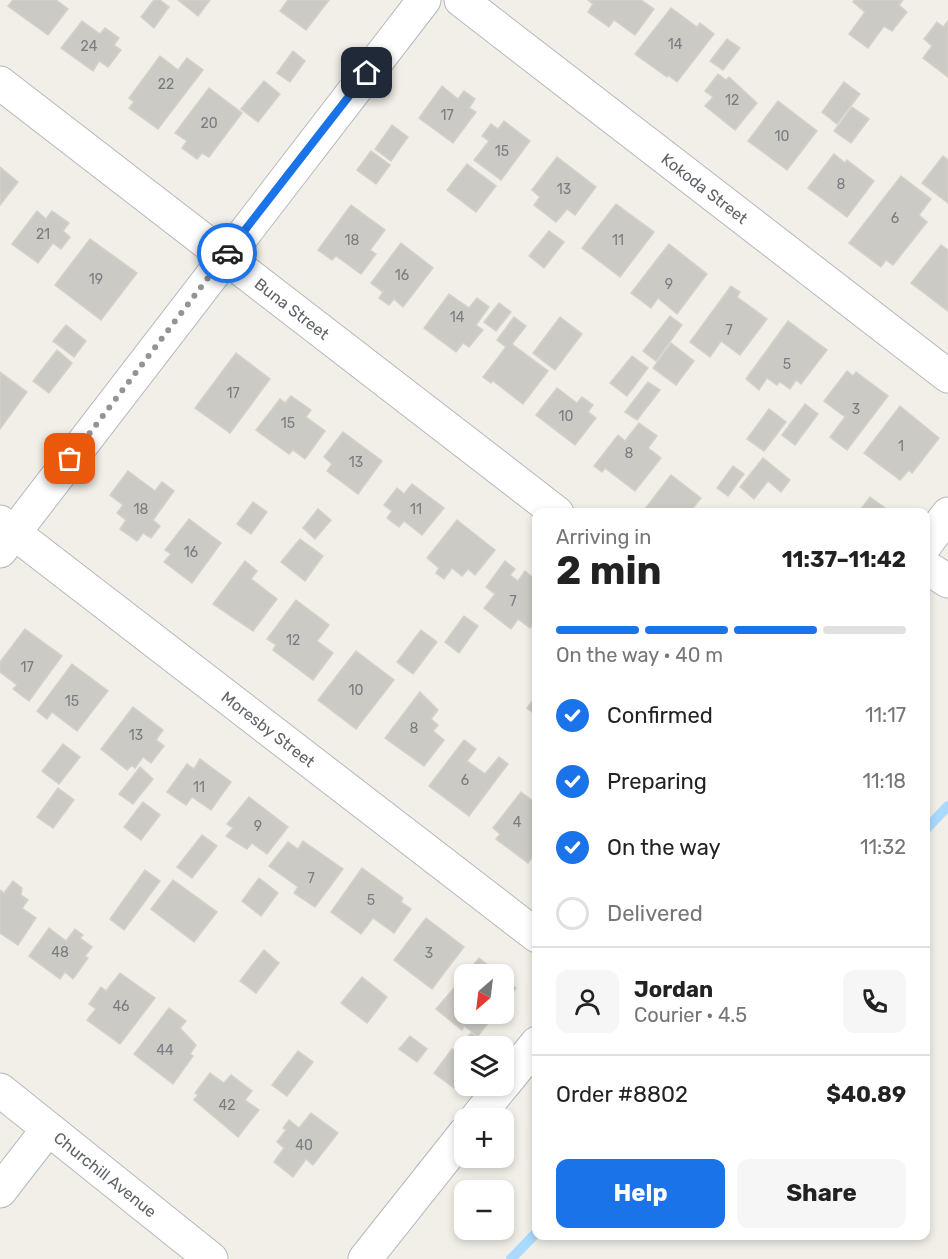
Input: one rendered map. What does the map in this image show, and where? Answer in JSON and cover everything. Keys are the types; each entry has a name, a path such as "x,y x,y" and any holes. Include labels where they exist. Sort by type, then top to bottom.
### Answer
{"street":[{"path":"5,535 424,0"},
{"name":"Kokoda Street","path":"461,0 948,376"},
{"name":"Buna Street","path":"0,83 551,508"},
{"path":"930,539 948,514"},
{"name":"Moresby Street","path":"5,535 532,932"},
{"path":"930,570 948,581"},
{"path":"514,1071 532,1049"},
{"name":"Churchill Avenue","path":"0,1090 211,1259"},
{"path":"485,1108 494,1096"},
{"path":"0,1191 48,1129"},
{"path":"365,1259 454,1147"}],"building":[{"path":"13,0 56,0 68,9 48,35 8,6"},
{"path":"154,0 160,0 169,7 154,28 141,17"},
{"path":"178,0 210,0 198,16"},
{"path":"288,0 329,0 306,30 280,11"},
{"path":"588,0 641,0 654,9 635,35 614,20 609,27 588,12 593,4"},
{"path":"854,0 903,0 899,5 907,12 892,31 884,26 868,48 849,34 865,12 853,2"},
{"path":"671,8 697,27 700,23 714,34 677,82 635,54"},
{"path":"82,21 100,34 105,28 119,38 114,45 121,50 108,67 99,61 93,71 61,48"},
{"path":"948,21 948,77 923,58 932,46 924,39 937,22 943,27"},
{"path":"727,39 740,48 723,70 710,61"},
{"path":"293,51 305,61 290,82 277,73"},
{"path":"160,56 178,70 187,58 203,70 158,129 129,108 134,102 129,98"},
{"path":"718,74 726,80 729,77 757,103 735,130 705,106 713,97 705,91"},
{"path":"264,81 280,94 258,122 241,109"},
{"path":"844,82 860,94 837,124 822,112"},
{"path":"442,86 458,99 464,91 475,99 469,108 476,112 453,143 419,118"},
{"path":"209,88 242,113 209,157 202,153 197,159 182,148 187,141 175,133"},
{"path":"778,101 817,131 787,170 748,141"},
{"path":"852,107 869,119 851,143 834,131"},
{"path":"504,121 530,141 501,180 474,160 489,141 482,136 491,124 498,129"},
{"path":"392,125 408,137 391,161 375,149"},
{"path":"371,151 390,165 376,184 357,170"},
{"path":"834,154 845,163 847,160 874,181 847,217 808,188"},
{"path":"943,156 948,160 948,203 922,183"},
{"path":"557,157 596,187 575,215 567,209 556,222 534,205 540,197 532,190"},
{"path":"467,164 496,186 476,212 447,190"},
{"path":"0,167 18,182 0,205"},
{"path":"901,176 931,199 919,215 927,222 893,265 886,260 881,267 849,243"},
{"path":"616,204 654,232 620,277 582,248"},
{"path":"351,205 385,230 370,250 376,254 361,274 336,256 332,260 318,250"},
{"path":"37,211 46,219 52,211 69,223 63,231 70,237 61,249 53,243 38,263 12,244"},
{"path":"549,231 564,242 544,268 529,256"},
{"path":"90,239 137,273 101,320 55,285"},
{"path":"401,243 433,268 403,307 394,299 389,305 379,298 383,292 371,283"},
{"path":"669,244 707,274 677,314 658,298 651,308 631,293"},
{"path":"941,245 948,250 948,311 911,283"},
{"path":"731,286 740,292 737,297 767,319 740,355 721,341 710,357 690,342"},
{"path":"449,294 469,308 477,298 489,307 476,325 483,330 469,347 463,343 456,352 424,328"},
{"path":"499,303 511,312 496,331 484,322"},
{"path":"670,316 682,325 656,361 643,351"},
{"path":"514,317 526,326 512,344 548,371 523,404 493,381 491,383 483,377 506,347 497,340"},
{"path":"560,317 582,334 555,370 533,353"},
{"path":"788,321 827,350 801,384 796,380 790,389 780,382 777,385 767,378 759,390 746,379"},
{"path":"66,325 86,341 74,357 53,341"},
{"path":"671,343 694,361 676,385 653,368"},
{"path":"57,350 72,363 49,393 33,381"},
{"path":"236,353 270,379 230,433 195,408"},
{"path":"632,356 648,368 627,396 610,383"},
{"path":"847,371 853,376 856,372 888,396 847,450 830,437 845,417 824,401"},
{"path":"0,372 27,392 0,429"},
{"path":"648,382 660,390 637,420 625,412"},
{"path":"557,388 577,403 582,397 593,405 588,412 596,418 575,445 536,415"},
{"path":"291,396 311,410 306,417 325,431 305,459 293,450 289,454 256,430 280,399 285,403"},
{"path":"805,404 818,414 795,445 782,435"},
{"path":"900,406 939,438 912,473 909,470 900,480 864,453"},
{"path":"769,409 786,422 764,451 747,439"},
{"path":"639,423 657,436 648,448 661,458 635,491 605,468 602,472 594,466 618,435 625,441"},
{"path":"343,432 382,461 358,494 327,471 332,464 324,457"},
{"path":"763,458 790,480 781,492 768,481 754,499 740,487"},
{"path":"733,466 744,474 728,496 717,488"},
{"path":"128,471 155,491 162,482 174,491 153,520 160,526 151,538 143,533 137,541 120,529 126,520 117,513 123,505 110,495"},
{"path":"671,475 701,498 693,508 646,508"},
{"path":"412,484 444,508 422,535 404,521 399,527 387,518 392,511 384,505 397,488 404,494"},
{"path":"870,497 885,508 862,508"},
{"path":"253,502 267,512 251,534 237,524"},
{"path":"318,509 331,520 315,539 303,528"},
{"path":"189,519 221,543 192,583 164,562 171,554 165,550"},
{"path":"457,520 495,550 475,575 468,569 462,576 452,568 444,579 436,573 439,568 427,558"},
{"path":"300,539 323,556 305,581 281,562"},
{"path":"245,561 257,571 251,579 277,599 253,631 213,604"},
{"path":"505,561 515,569 510,575 518,581 525,571 532,577 532,625 530,628 518,619 511,629 484,608 495,594 486,587"},
{"path":"296,600 329,625 317,641 333,653 313,680 273,650 276,645 267,639"},
{"path":"464,616 478,626 459,653 445,642"},
{"path":"25,629 62,656 29,701 13,689 17,685 0,672 0,662"},
{"path":"421,630 437,642 413,674 397,662"},
{"path":"356,651 394,680 356,729 318,700"},
{"path":"72,664 108,691 77,731 52,712 47,719 37,711"},
{"path":"420,692 438,710 431,719 438,725 433,731 444,740 424,766 385,738"},
{"path":"532,701 532,712 527,708"},
{"path":"133,707 163,730 156,740 164,746 151,763 143,757 135,768 132,765 127,770 101,749"},
{"path":"464,740 476,749 467,761 485,774 499,757 508,764 469,816 429,786"},
{"path":"63,744 80,757 59,784 42,771"},
{"path":"200,759 231,782 211,810 192,797 186,805 167,792 187,764 194,769"},
{"path":"140,767 153,779 133,804 119,794"},
{"path":"58,788 74,800 53,828 37,817"},
{"path":"521,792 532,800 532,858 528,863 496,839 500,834 493,828"},
{"path":"249,797 288,827 267,854 252,843 247,849 226,836 233,828 227,824"},
{"path":"143,802 160,815 141,840 124,827"},
{"path":"202,835 217,846 192,878 177,867"},
{"path":"303,841 343,869 315,907 294,893 298,887 269,866 288,842 298,849"},
{"path":"362,868 403,898 401,902 411,909 394,933 373,918 361,934 331,912"},
{"path":"145,870 160,881 124,930 110,919"},
{"path":"259,878 278,893 261,916 242,901"},
{"path":"173,880 217,912 194,942 151,909"},
{"path":"13,881 22,888 21,895 28,900 22,908 36,918 18,945 0,933 0,890 4,893"},
{"path":"426,918 464,947 432,989 394,960"},
{"path":"49,928 66,941 75,929 83,935 80,938 92,947 85,956 88,958 73,979 65,972 60,979 29,956"},
{"path":"264,950 279,963 256,993 240,981"},
{"path":"479,958 486,964 474,964"},
{"path":"120,973 155,998 120,1044 87,1020 96,1009 89,1004 101,987 106,991"},
{"path":"362,977 387,997 367,1023 341,1003"},
{"path":"454,988 454,1024 436,1009"},
{"path":"169,1008 186,1021 180,1028 196,1045 190,1054 193,1056 173,1084 134,1054"},
{"path":"455,1024 487,1024 478,1036 464,1026 462,1030"},
{"path":"410,1036 427,1049 417,1062 399,1049"},
{"path":"452,1049 454,1050 454,1088 434,1073"},
{"path":"298,1051 313,1062 287,1096 272,1085"},
{"path":"210,1073 224,1083 231,1075 252,1091 245,1100 259,1110 238,1137 194,1100 198,1095 195,1093"},
{"path":"311,1113 338,1133 313,1165 306,1159 293,1177 274,1162 284,1148 277,1142 286,1130 283,1128 289,1120 299,1128"}],"waterway":[{"path":"930,825 948,806"},
{"path":"511,1259 532,1237"}],"way so far":[{"path":"70,459 227,253"}],"route":[{"path":"227,253 367,73"}]}
